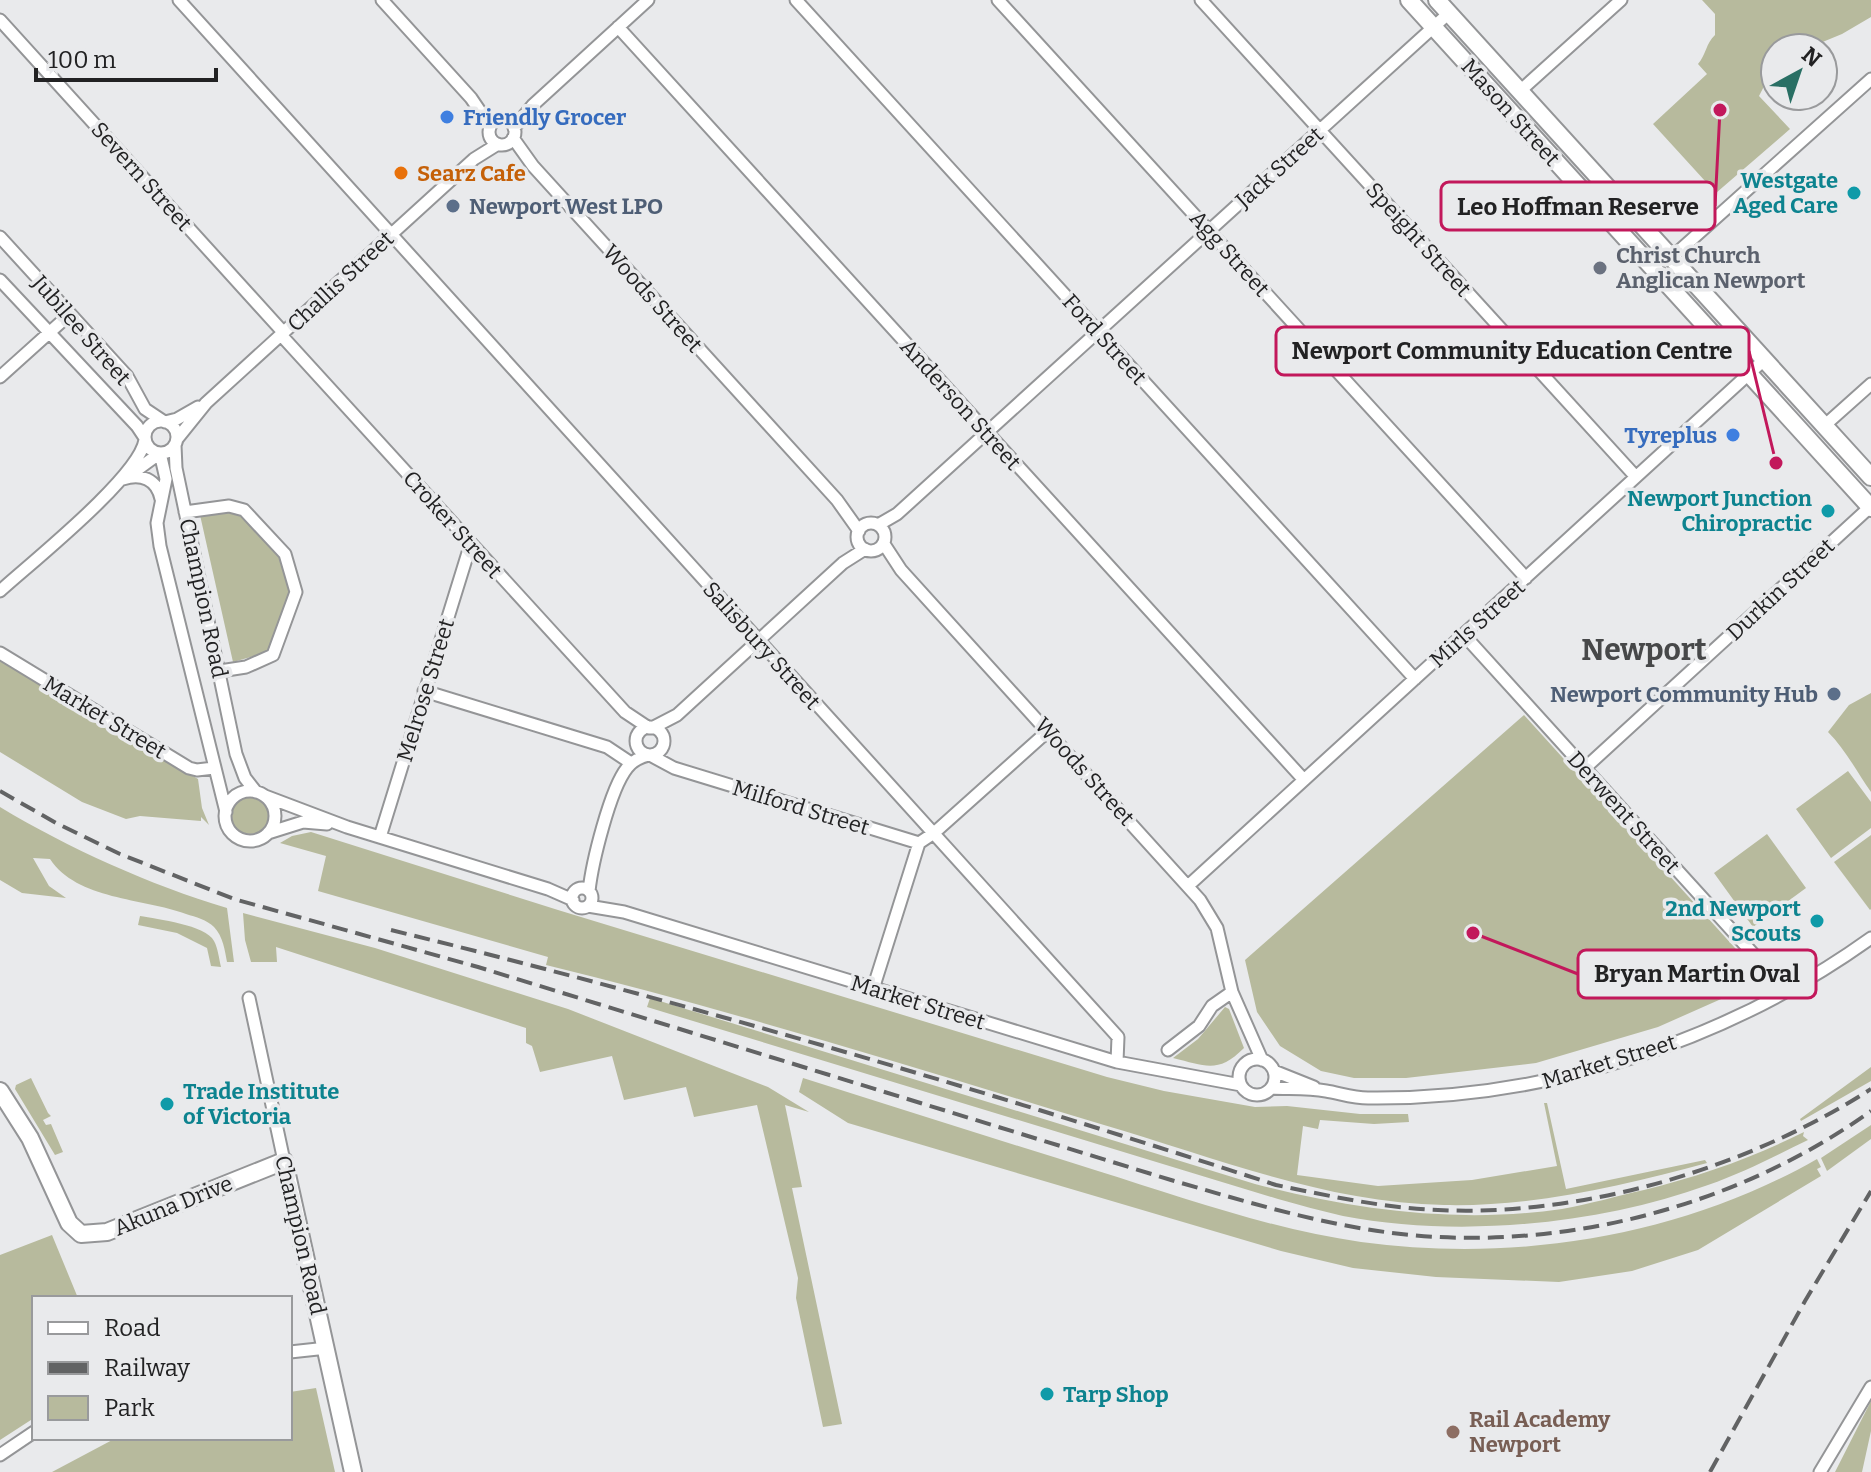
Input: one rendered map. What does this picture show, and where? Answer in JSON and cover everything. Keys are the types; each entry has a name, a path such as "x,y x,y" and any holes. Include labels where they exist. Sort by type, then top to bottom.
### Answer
{"street":[{"name":"Salisbury Street","path":"179,0 1118,1037 1117,1062"},
{"name":"Woods Street","path":"382,0 1189,885 1217,928 1232,992 1262,1060"},
{"name":"Challis Street","path":"176,442 206,403 648,0"},
{"name":"Ford Street","path":"796,0 1415,679"},
{"name":"Agg Street","path":"998,0 1526,578"},
{"name":"Speight Street","path":"1201,0 1636,477"},
{"name":"Mason Street","path":"1409,0 1870,508"},
{"name":"Mason Street","path":"1437,0 1871,477"},
{"path":"1520,91 1621,0"},
{"name":"Jack Street","path":"651,728 677,715 759,642 1449,13"},
{"name":"Severn Street","path":"0,20 282,334"},
{"name":"Anderson Street","path":"618,27 1304,780"},
{"path":"1671,258 1871,79"},
{"name":"Jubilee Street","path":"0,237 127,376 145,409 164,421"},
{"name":"Jubilee Street","path":"0,280 137,426 145,439"},
{"path":"0,377 70,314"},
{"name":"Croker Street","path":"282,334 625,712 651,728"},
{"name":"Mirls Street","path":"1189,885 1764,360"},
{"path":"1824,426 1871,384"},
{"name":"Challis Street","path":"164,421 177,419 206,403"},
{"path":"0,591 122,480 160,453 169,451 176,442 174,428 164,421 149,426 140,456 122,480"},
{"path":"145,439 150,449 160,453"},
{"name":"Champion Road","path":"176,442 176,468 238,762 245,778 261,794"},
{"name":"Champion Road","path":"160,453 166,479 157,523 160,546 226,812"},
{"path":"122,480 137,476 152,482 159,489 161,501"},
{"path":"185,512 229,506 244,510 285,554 294,581 294,601 273,655 246,667 220,671"},
{"name":"Durkin Street","path":"1585,768 1870,508"},
{"name":"Melrose Street","path":"380,837 471,543"},
{"name":"Derwent Street","path":"1464,635 1775,978 1782,992"},
{"name":"Market Street","path":"0,653 189,768 214,768"},
{"path":"424,691 599,744 628,760"},
{"name":"Croker Street","path":"625,712 636,739"},
{"name":"Jack Street","path":"663,743 677,715"},
{"path":"628,760 636,739 642,731 651,728 660,733 669,757 682,770"},
{"path":"873,989 919,843 1048,731"},
{"path":"636,739 639,749 650,755"},
{"path":"583,895 617,786 619,766 628,760 658,752 663,743"},
{"name":"Milford Street","path":"650,755 671,767 919,843"},
{"path":"247,791 261,794 275,812 274,824 268,833 253,840 240,838 228,826 226,812 236,795 247,791"},
{"name":"Market Street","path":"261,794 347,827 548,889 583,895 624,912 1117,1062 1241,1085"},
{"name":"Market Street","path":"268,833 308,822 347,827"},
{"name":"Market Street","path":"1271,1088 1322,1090 1363,1098 1414,1098 1458,1095 1544,1081 1661,1047 1718,1025 1782,992 1871,938"},
{"path":"1168,1050 1199,1026 1212,1006 1232,992"},
{"name":"Champion Road","path":"249,998 353,1472"},
{"name":"Woods Street","path":"1243,1066 1249,1031"},
{"path":"1262,1060 1274,1071 1271,1088 1261,1094 1249,1093 1241,1085 1243,1066 1262,1060"},
{"name":"Market Street","path":"1214,1079 1243,1066"},
{"name":"Market Street","path":"1274,1071 1322,1090"},
{"name":"Akuna Drive","path":"0,1091 30,1138 69,1223 81,1234 107,1232 284,1161"},
{"path":"292,1352 327,1348"},
{"path":"1820,1472 1871,1387"},
{"path":"0,1455 32,1433"}],"green space":[{"path":"1702,0 1871,0 1871,17 1839,35 1839,32 1759,32 1759,112 1774,112 1790,129 1716,193 1653,124 1707,74 1698,64 1715,35 1715,14"},
{"path":"236,510 279,552 290,592 271,647 265,653 233,662 200,515"},
{"path":"0,661 198,779 202,808 209,825 201,817 201,821 140,816 126,819 82,802 0,752"},
{"path":"1871,693 1871,792 1828,732 1849,705"},
{"path":"1524,715 1764,980 1658,1027 1536,1063 1406,1078 1354,1078 1321,1071 1280,1046 1257,1012 1245,960"},
{"path":"1848,771 1871,802 1871,828 1831,858 1796,809"},
{"path":"250,796 263,802 269,815 263,828 250,834 237,828 231,815 237,802"},
{"path":"0,807 110,864 227,908 234,962 227,962 220,935 208,922 94,890 77,883 50,859 33,858 49,886 66,898 22,893 0,880"},
{"path":"311,832 1107,1077 1255,1107 1287,1106 1360,1114 1408,1114 1409,1122 1374,1124 1320,1120 1318,1129 1303,1126 1297,1175 1378,1186 1472,1180 1557,1166 1544,1103 1547,1103 1566,1189 1705,1160 1707,1163 1643,1180 1511,1203 1444,1205 1400,1202 1315,1188 826,1041 546,965 548,957 318,891 326,856 280,843 292,836"},
{"path":"1767,834 1806,888 1753,927 1714,873"},
{"path":"1871,835 1871,909 1870,910 1834,862"},
{"path":"243,913 375,948 568,1009 768,1087 809,1112 785,1105 802,1187 792,1188 842,1424 823,1427 796,1298 798,1278 757,1105 694,1117 686,1087 624,1100 612,1056 540,1072 532,1046 526,1043 526,1028 276,947 277,962 251,962"},
{"path":"140,916 180,924 209,935 215,944 221,967 211,966 207,948 177,933 138,925"},
{"path":"650,998 1255,1184 1331,1201 1407,1212 1484,1215 1562,1209 1706,1172 1804,1132 1803,1136 1808,1140 1721,1180 1620,1210 1527,1224 1433,1226 1387,1223 1343,1216 1278,1199 647,1007"},
{"path":"1225,1007 1229,1009 1244,1048 1219,1065 1203,1065 1173,1058 1198,1039"},
{"path":"1871,1067 1871,1081 1801,1121 1800,1119"},
{"path":"31,1078 51,1116 43,1120 46,1125 51,1124 63,1152 55,1155 15,1089 16,1085"},
{"path":"803,1078 1261,1221 1328,1237 1420,1248 1538,1246 1596,1238 1710,1208 1765,1186 1817,1159 1821,1176 1698,1250 1632,1271 1559,1282 1436,1277 1353,1268 1281,1251 848,1123 799,1092"},
{"path":"1871,1125 1871,1139 1827,1171 1821,1158"},
{"path":"52,1235 77,1296 32,1296 32,1419 0,1440 0,1255"},
{"path":"316,1388 335,1472 52,1472 112,1440 292,1440 292,1392"},
{"path":"1871,1401 1871,1431 1862,1472 1835,1472"}],"railway":[{"path":"0,791 120,854 234,899 478,967 1171,1180 1342,1225 1401,1234 1463,1238 1524,1236 1586,1228 1647,1215 1764,1173 1819,1144 1871,1111"},
{"path":"391,930 614,987 836,1049 1276,1185 1397,1207 1493,1210 1607,1196 1718,1164 1772,1142 1871,1089"},
{"path":"1710,1472 1805,1301 1871,1191"}],"place":[{"name":"Leo Hoffman Reserve","path":"1720,110"},
{"name":"Friendly Grocer","path":"447,117"},
{"name":"Searz Cafe","path":"401,173"},
{"name":"Westgate Aged Care","path":"1854,193"},
{"name":"Newport West LPO","path":"453,206"},
{"name":"Christ Church Anglican Newport","path":"1600,268"},
{"name":"Tyreplus","path":"1733,435"},
{"name":"Newport Community Education Centre","path":"1776,463"},
{"name":"Newport Junction Chiropractic","path":"1828,511"},
{"name":"Newport Community Hub","path":"1834,694"},
{"name":"2nd Newport Scouts","path":"1817,921"},
{"name":"Bryan Martin Oval","path":"1473,933"},
{"name":"Trade Institute of Victoria","path":"167,1104"},
{"name":"Tarp Shop","path":"1047,1394"},
{"name":"Rail Academy Newport","path":"1453,1432"}],"district":[{"name":"Newport","path":"1644,650"}]}
